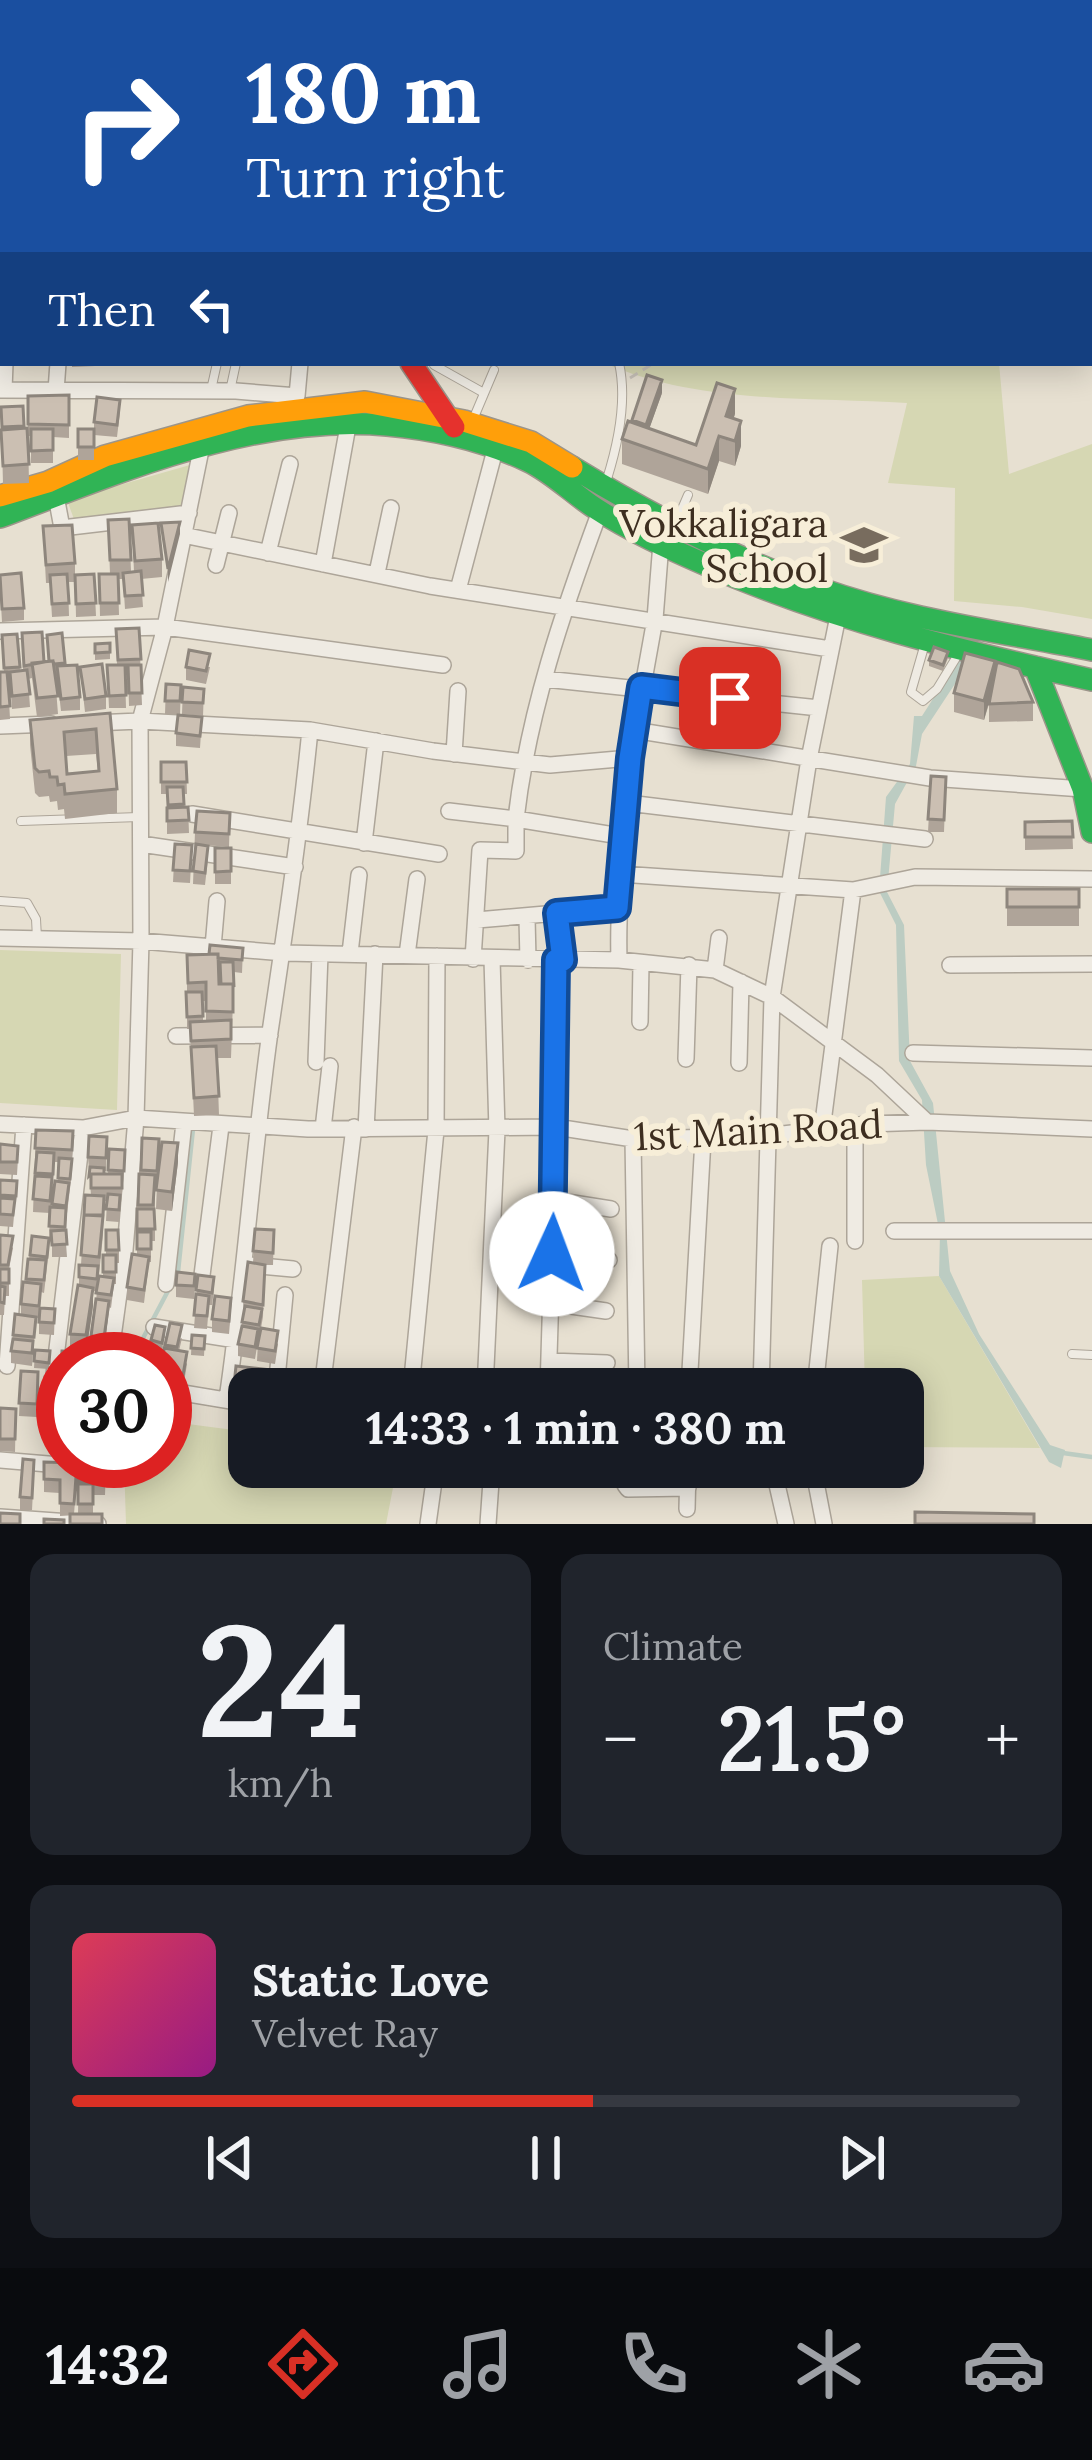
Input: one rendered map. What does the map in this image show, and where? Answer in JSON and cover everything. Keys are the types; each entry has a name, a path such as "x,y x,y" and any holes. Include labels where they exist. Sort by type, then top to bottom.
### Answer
{"main road":[{"path":"413,412 425,371"},
{"path":"425,371 460,427 495,450 530,462 600,512 661,543 838,616 925,643 1092,680"},
{"path":"0,496 48,482 104,456 248,416 299,403 364,403 531,442 604,486 743,557 821,589 903,613 1092,650"},
{"path":"0,517 265,433 372,424 460,427"},
{"path":"1005,631 1030,625 1092,639"},
{"path":"1035,667 1083,789 1092,832"}],"street":[{"path":"56,391 58,366"},
{"path":"2,390 230,391 299,403 300,366"},
{"path":"323,564 348,426"},
{"path":"114,1332 136,1118 140,721 165,628 201,450"},
{"path":"458,590 495,450"},
{"path":"268,553 290,464"},
{"path":"56,496 62,528 189,513"},
{"path":"377,573 391,508"},
{"path":"473,958 480,850 516,851 523,762 565,606 600,512"},
{"path":"216,565 229,513"},
{"path":"184,535 458,590 830,649"},
{"path":"620,960 617,908 630,758 655,619 661,543"},
{"path":"761,1368 772,997 809,759 838,616"},
{"path":"0,631 165,628 443,665"},
{"path":"545,679 820,708"},
{"path":"454,754 458,691"},
{"path":"0,726 140,721 310,730 550,765 630,758"},
{"path":"192,1394 227,1399 310,730"},
{"path":"634,730 930,778 1083,789"},
{"path":"364,843 376,742"},
{"path":"628,803 925,839"},
{"path":"449,811 626,837"},
{"path":"192,814 439,854"},
{"path":"142,844 295,867"},
{"path":"620,874 853,890 915,877 1092,879"},
{"path":"350,953 359,875"},
{"path":"407,955 417,879"},
{"path":"822,1130 853,890"},
{"path":"213,947 217,901"},
{"path":"476,920 617,908"},
{"path":"549,1368 560,960 557,913"},
{"path":"526,918 528,960"},
{"path":"0,938 141,941 284,953 620,960 715,970 772,997 877,1075 927,1122"},
{"path":"715,970 719,938"},
{"path":"320,954 323,1129"},
{"path":"325,1368 360,1128 375,954"},
{"path":"413,1368 436,1130 437,956"},
{"path":"486,1368 497,1130 492,959"},
{"path":"640,1022 641,963"},
{"path":"950,965 1092,964"},
{"path":"686,1059 689,965"},
{"path":"739,1063 741,982"},
{"path":"176,1036 270,1035"},
{"path":"913,1053 1092,1058"},
{"name":"1st Main Road","path":"0,1124 83,1128 136,1118 323,1129 556,1127 633,1139 766,1136 927,1122 1092,1129"},
{"path":"166,1284 184,1123"},
{"path":"24,1125 31,1374"},
{"path":"201,1283 221,1126"},
{"path":"855,1126 855,1241"},
{"path":"31,1374 83,1128"},
{"path":"690,1368 703,1138"},
{"path":"633,1139 637,1368"},
{"path":"554,1200 611,1209"},
{"path":"894,1232 1092,1231"},
{"path":"817,1368 830,1246"},
{"path":"552,1254 610,1260"},
{"path":"247,1264 293,1269"},
{"path":"278,1368 285,1295"},
{"path":"550,1304 606,1311"},
{"path":"154,1327 236,1340"},
{"path":"549,1360 607,1363"},
{"path":"0,1460 36,1463"},
{"path":"428,1524 433,1488"},
{"path":"488,1524 491,1488"},
{"path":"627,1488 688,1488 688,1509"},
{"path":"778,1488 786,1524"},
{"path":"817,1488 824,1524"},
{"path":"0,1517 98,1524"}],"lane":[{"path":"211,391 216,366"},
{"path":"230,391 235,366"},
{"path":"604,486 623,380 620,366"},
{"path":"460,427 484,394 494,370"},
{"path":"425,371 484,394"},
{"path":"615,441 633,446"},
{"path":"676,523 688,495"},
{"path":"925,643 911,692 923,700 937,689 960,651"},
{"path":"21,821 141,817"},
{"path":"0,901 27,903 36,919 38,939"},
{"path":"1072,1354 1092,1354"}],"path":[{"path":"623,380 649,366"}],"green space":[{"path":"613,366 999,366 1009,474 1092,444 1092,619 954,601 955,488 888,483 907,403 715,392"},
{"path":"190,465 185,507 75,522 67,500"},
{"path":"0,950 121,954 117,1110 0,1103"},
{"path":"939,1276 1040,1448 924,1447 924,1368 864,1368 862,1280"},
{"path":"192,1425 228,1429 228,1488 393,1488 386,1524 126,1524 125,1488 192,1488"}],"shaded area":[{"path":"961,655 972,658 922,734 916,766 895,804 887,892 904,925 910,1061 933,1103 950,1271 979,1334 1050,1445 1065,1450 1061,1468 1049,1462 939,1276 940,1234 926,1165 922,1100 899,1061 896,925 879,891 886,797 910,764 914,716 922,716"}],"building":[{"path":"647,375 662,380 646,425 632,420"},
{"path":"717,383 735,389 726,416 741,421 735,441 719,436 708,469 622,439 628,421 696,445"},
{"path":"69,395 69,425 28,424 28,396"},
{"path":"97,397 120,400 117,425 94,422"},
{"path":"23,406 24,426 2,427 1,407"},
{"path":"27,428 29,464 3,466 1,430"},
{"path":"31,429 53,429 53,450 31,451"},
{"path":"78,429 94,429 94,447 78,447"},
{"path":"129,519 131,560 110,560 108,520"},
{"path":"180,522 168,569 161,523"},
{"path":"158,523 162,559 135,561 132,525"},
{"path":"72,525 75,563 46,565 43,526"},
{"path":"141,571 143,595 125,596 123,573"},
{"path":"21,573 24,608 2,609 0,575"},
{"path":"67,574 69,603 52,604 50,575"},
{"path":"94,574 96,603 76,604 75,575"},
{"path":"99,574 118,574 119,603 100,603"},
{"path":"139,628 141,659 118,660 116,629"},
{"path":"42,632 44,662 24,666 22,633"},
{"path":"62,633 65,663 54,664 49,661 47,635"},
{"path":"17,634 20,667 4,668 2,635"},
{"path":"110,643 110,652 95,653 95,644"},
{"path":"934,647 948,652 943,665 929,660"},
{"path":"189,650 210,654 206,671 186,667"},
{"path":"965,653 995,661 984,701 954,693"},
{"path":"53,661 58,696 37,698 32,663"},
{"path":"997,662 1019,669 1033,702 989,704"},
{"path":"102,664 106,696 85,699 80,667"},
{"path":"77,665 80,697 61,699 57,666"},
{"path":"107,665 125,665 126,695 109,696"},
{"path":"128,665 141,665 142,693 129,693"},
{"path":"27,670 30,694 12,696 10,672"},
{"path":"0,672 7,672 10,706 0,707"},
{"path":"166,684 181,685 180,701 165,701"},
{"path":"183,687 204,689 203,703 182,702"},
{"path":"110,713 117,789 65,794 57,777 35,768 30,720","holes":["96,729 99,771 67,774 64,732"]},
{"path":"178,715 202,717 200,736 176,733"},
{"path":"161,762 186,762 187,782 161,782"},
{"path":"931,776 946,777 944,820 928,819"},
{"path":"167,787 183,787 184,804 168,805"},
{"path":"188,807 189,820 167,821 167,808"},
{"path":"197,811 230,813 229,834 195,832"},
{"path":"1072,821 1073,837 1025,837 1025,822"},
{"path":"175,844 192,845 190,871 173,870"},
{"path":"196,844 208,846 205,873 193,871"},
{"path":"215,848 231,848 231,871 215,872"},
{"path":"1007,889 1079,889 1079,907 1007,907"},
{"path":"210,945 243,948 242,960 209,954"},
{"path":"218,954 219,984 233,984 233,1012 206,1011 206,982 188,983 187,955"},
{"path":"220,962 233,962 234,987 221,984"},
{"path":"186,992 202,992 203,1016 187,1017"},
{"path":"231,1020 231,1039 191,1041 190,1022"},
{"path":"216,1046 219,1096 194,1098 191,1047"},
{"path":"36,1130 73,1131 72,1150 35,1148"},
{"path":"89,1136 107,1137 106,1158 88,1157"},
{"path":"142,1138 159,1139 157,1171 141,1170"},
{"path":"162,1142 178,1143 172,1192 156,1190"},
{"path":"0,1144 18,1146 17,1162 0,1162"},
{"path":"109,1149 125,1150 124,1171 108,1170"},
{"path":"37,1152 54,1153 53,1174 35,1173"},
{"path":"59,1158 72,1159 70,1179 58,1178"},
{"path":"90,1167 104,1168 104,1174 89,1176"},
{"path":"91,1174 122,1174 122,1188 91,1188"},
{"path":"139,1174 155,1175 153,1205 138,1205"},
{"path":"35,1176 52,1177 50,1201 33,1199"},
{"path":"0,1180 17,1181 16,1196 0,1195"},
{"path":"55,1181 69,1183 66,1206 52,1204"},
{"path":"108,1194 120,1195 119,1210 106,1209"},
{"path":"85,1195 104,1196 103,1215 84,1215"},
{"path":"0,1198 15,1199 13,1215 0,1214"},
{"path":"50,1207 66,1208 65,1227 49,1226"},
{"path":"137,1209 154,1209 155,1229 137,1229"},
{"path":"84,1215 103,1216 99,1257 81,1255"},
{"path":"255,1229 274,1230 273,1253 253,1251"},
{"path":"66,1230 67,1244 52,1245 51,1231"},
{"path":"106,1230 118,1230 119,1250 106,1250"},
{"path":"137,1232 151,1232 151,1249 137,1249"},
{"path":"0,1235 13,1236 8,1265 0,1265"},
{"path":"32,1236 49,1238 47,1257 30,1255"},
{"path":"132,1254 149,1257 144,1290 127,1287"},
{"path":"103,1255 116,1255 116,1272 103,1272"},
{"path":"28,1259 46,1260 44,1280 26,1279"},
{"path":"248,1262 265,1265 263,1305 243,1301"},
{"path":"79,1265 98,1266 97,1279 79,1277"},
{"path":"0,1269 9,1269 9,1283 0,1283"},
{"path":"177,1272 195,1274 194,1286 176,1285"},
{"path":"198,1275 214,1277 212,1293 196,1290"},
{"path":"99,1276 114,1278 111,1295 96,1293"},
{"path":"23,1282 41,1284 39,1306 21,1304"},
{"path":"78,1285 93,1288 86,1332 70,1332"},
{"path":"196,1294 209,1296 207,1316 194,1315"},
{"path":"215,1296 231,1298 229,1321 212,1319"},
{"path":"96,1299 109,1301 105,1332 92,1332"},
{"path":"245,1306 262,1309 259,1325 242,1322"},
{"path":"40,1308 55,1309 54,1323 39,1322"},
{"path":"15,1314 36,1317 34,1337 13,1335"},
{"path":"170,1323 182,1325 180,1332 168,1332"},
{"path":"242,1326 258,1329 255,1347 238,1344"},
{"path":"261,1328 278,1331 275,1351 257,1348"},
{"path":"192,1335 205,1336 204,1349 192,1348"},
{"path":"13,1339 33,1341 32,1353 11,1351"},
{"path":"21,1371 36,1372 36,1404 19,1403"},
{"path":"0,1408 16,1409 15,1439 0,1439"},
{"path":"23,1459 34,1460 32,1498 20,1497"},
{"path":"60,1488 75,1488 74,1504 60,1503"},
{"path":"78,1488 93,1488 93,1504 78,1504"},
{"path":"915,1512 1034,1514 1034,1524 915,1524"},
{"path":"0,1513 20,1514 20,1524 0,1524"},
{"path":"70,1514 102,1514 102,1524 70,1524"}],"waterway":[{"path":"146,1332 178,1272 193,1129"},
{"path":"1063,1453 1092,1457"}],"traffic: fast":[{"path":"0,517 141,465 238,437 337,424 423,430 477,442 528,461 622,524 802,603 994,658 1092,680"},
{"path":"572,467 693,534 821,589 921,617 1092,650"},
{"path":"1035,667 1083,789 1092,832"}],"traffic: slow":[{"path":"0,496 48,482 105,456 248,416 365,402 464,421 531,442 572,467"}],"traffic: jam":[{"path":"413,366 454,427"}],"place":[{"name":"Vokkaligara School","path":"864,545"}],"route":[{"path":"552,1254 556,960 563,960 557,913 617,908 641,687 730,698"}]}
